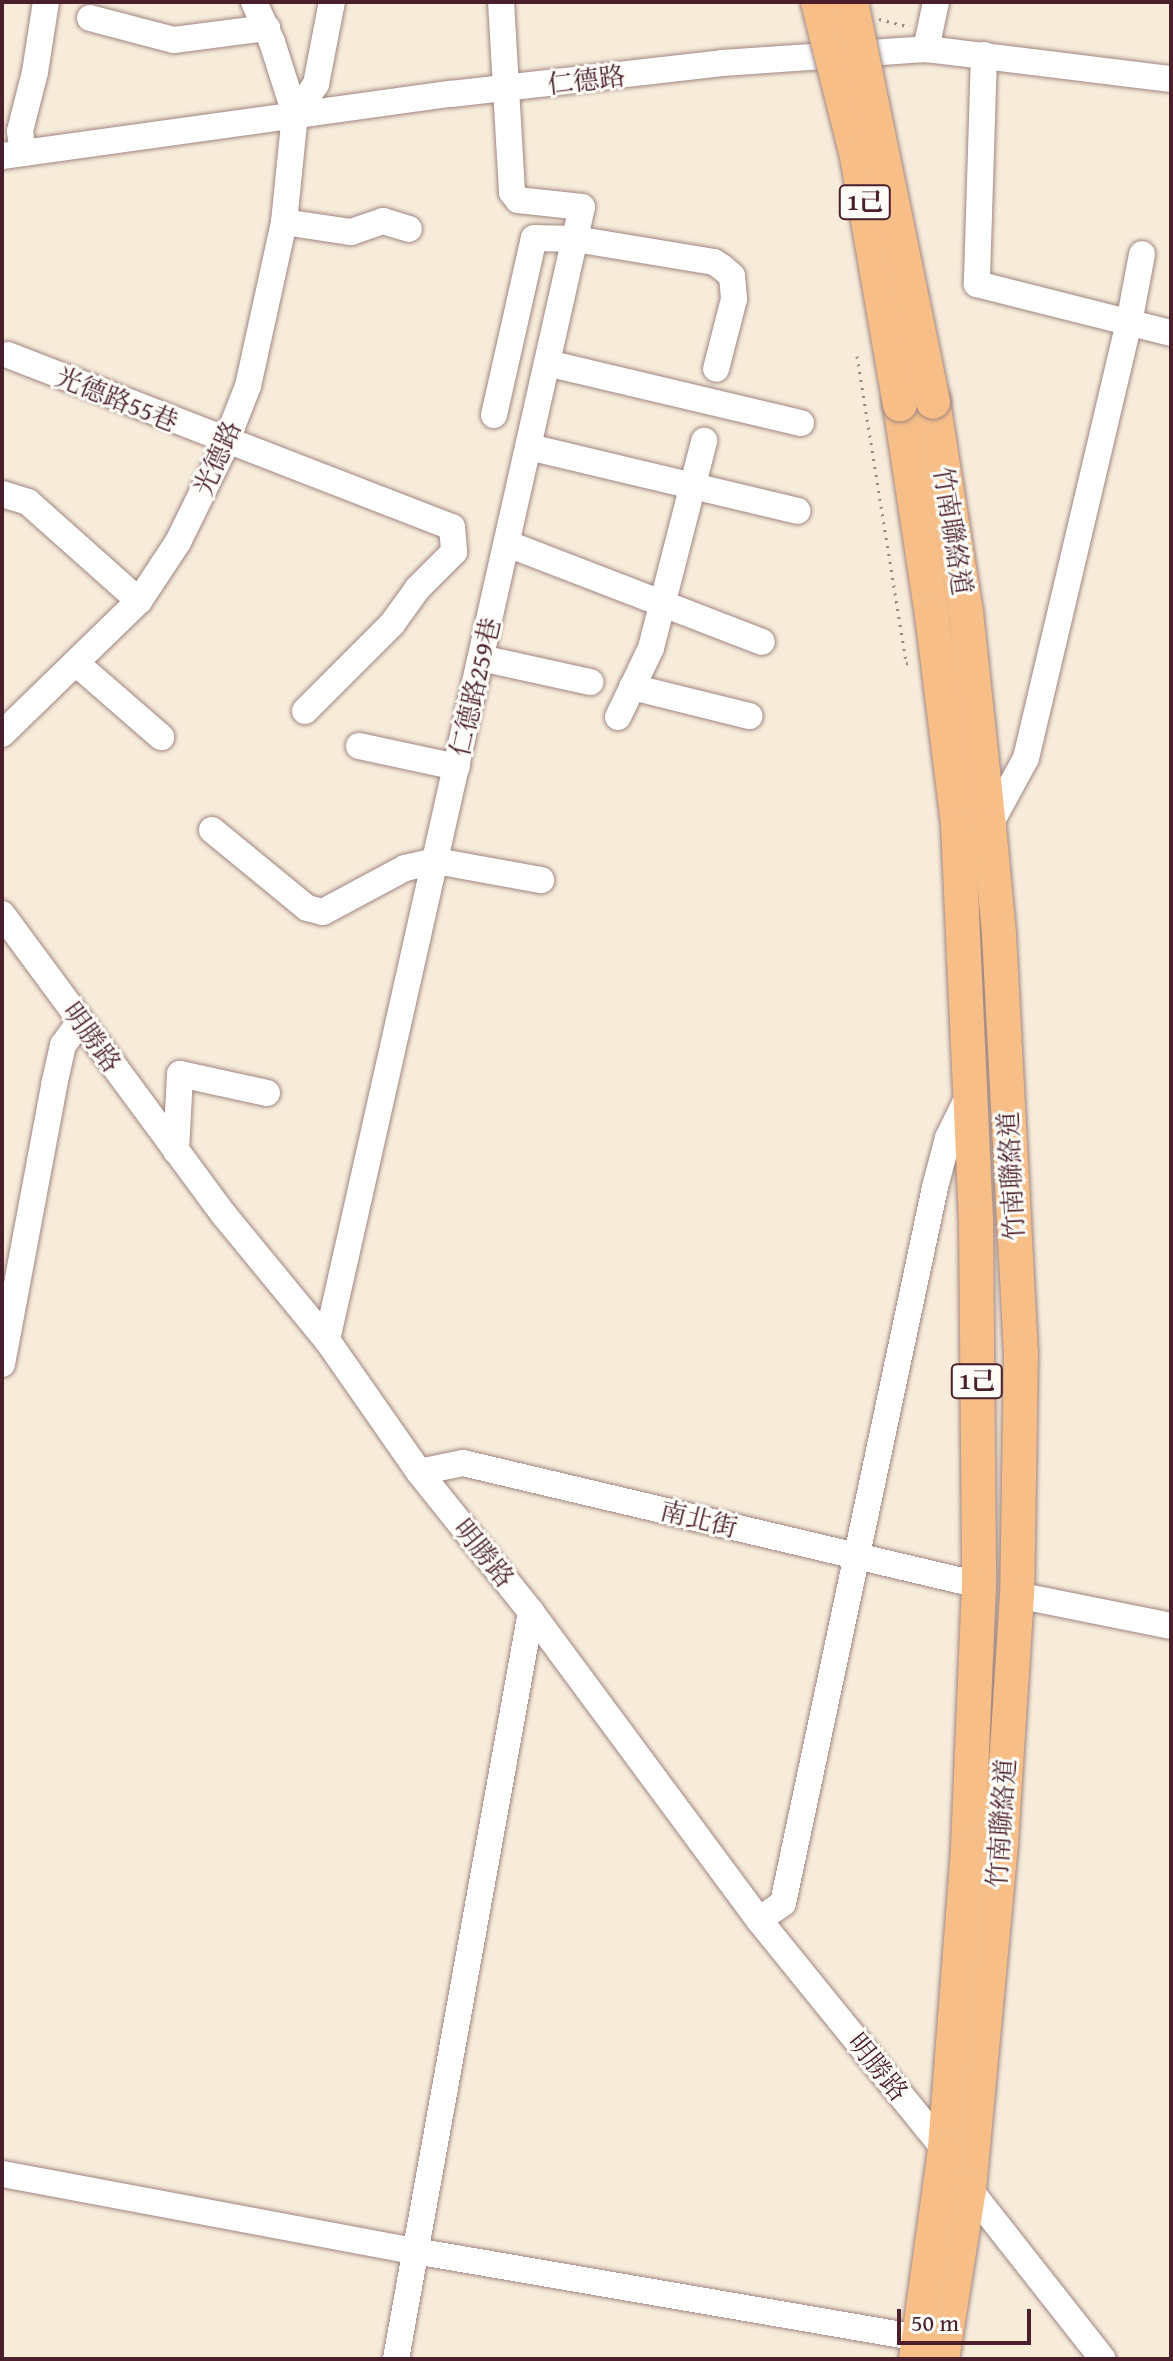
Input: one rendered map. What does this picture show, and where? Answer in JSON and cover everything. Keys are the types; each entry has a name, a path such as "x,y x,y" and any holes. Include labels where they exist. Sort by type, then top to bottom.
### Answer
{"main road":[{"name":"竹南聯絡道","path":"818,2 966,612 973,825 970,1093 976,1218 979,1585 968,1849 926,2352"},
{"name":"竹南聯絡道","path":"851,2 916,403 939,669 999,934 1021,1352 1017,1595 1001,1844 969,2189 926,2352"}],"street":[{"path":"13,154 35,72 46,2"},
{"path":"254,2 267,28 295,114"},
{"path":"295,114 316,84 332,2"},
{"path":"501,2 506,89"},
{"path":"926,49 936,2"},
{"path":"90,18 174,40 267,28"},
{"name":"仁德路","path":"13,154 295,114 722,63 926,49 1171,79"},
{"path":"984,55 977,284 1171,333"},
{"name":"仁德路259巷","path":"327,1340 582,207 518,200 512,192 506,89"},
{"name":"光德路","path":"2,734 139,601 178,542 226,442 248,386 284,222 295,114"},
{"path":"284,222 351,232 383,221 409,229"},
{"path":"494,415 534,238 575,239 714,262 732,276 734,299 716,369"},
{"path":"973,825 1026,758 1129,323 1142,254"},
{"name":"光德路55巷","path":"8,355 452,527 454,552 418,588 392,624 305,711"},
{"path":"547,363 801,423"},
{"path":"618,717 651,648 704,441"},
{"path":"529,447 797,511"},
{"path":"2,494 28,502 139,601"},
{"path":"508,544 762,642"},
{"path":"481,658 590,682"},
{"path":"76,663 161,737"},
{"path":"632,687 749,716"},
{"path":"359,746 457,767"},
{"path":"212,830 307,908 323,912 405,868 436,861 541,880"},
{"name":"明勝路","path":"2,914 176,1151 327,1340 419,1472 531,1612 759,1920 945,2150 969,2189 1103,2359"},
{"path":"2,1364 57,1071 63,1045 80,1022"},
{"path":"176,1151 180,1074 267,1093"},
{"path":"759,1920 783,1903 929,1213 948,1138 970,1093"},
{"path":"929,1213 942,1197 953,1197 976,1218"},
{"name":"南北街","path":"419,1472 463,1463 979,1585"},
{"path":"1017,1595 1171,1626"},
{"path":"396,2359 531,1612"},
{"path":"2,2174 415,2251 926,2352"}],"path":[{"path":"857,356 906,663 939,669"}]}
